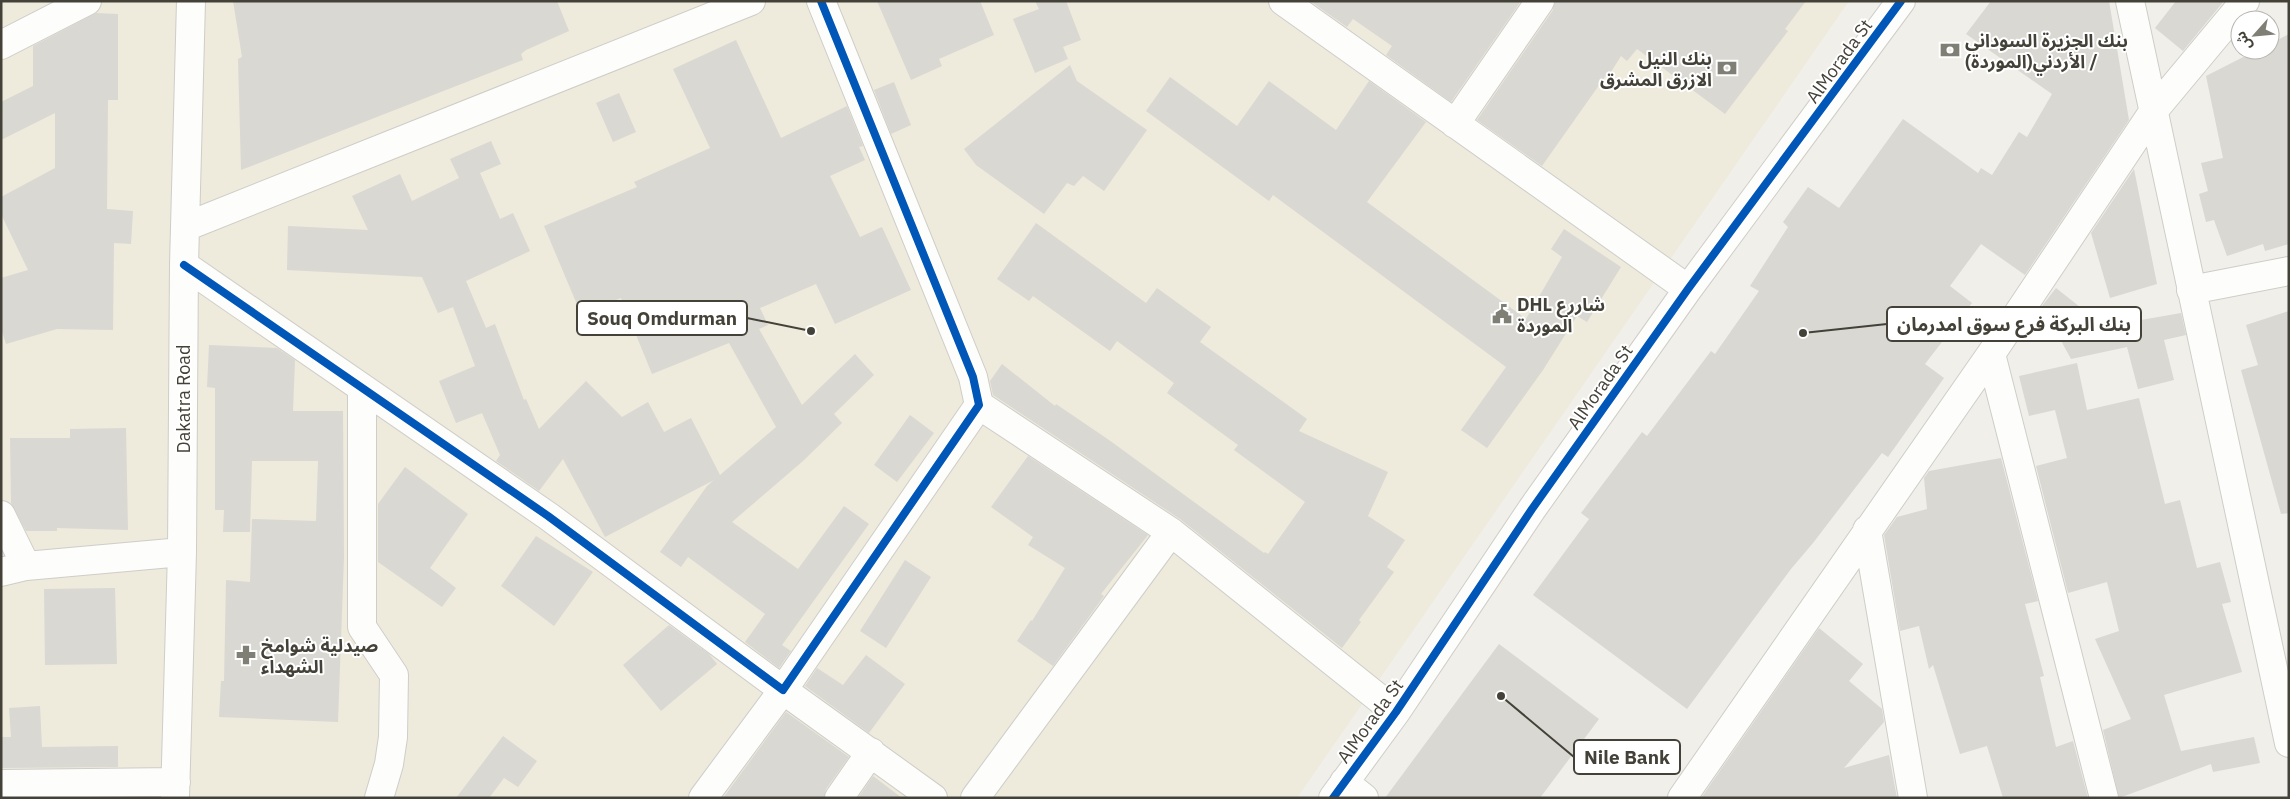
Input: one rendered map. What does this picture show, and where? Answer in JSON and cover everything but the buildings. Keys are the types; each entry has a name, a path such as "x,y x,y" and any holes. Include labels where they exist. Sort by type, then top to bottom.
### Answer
{"street":[{"path":"1,46 87,1"},
{"name":"Dakatra Road","path":"175,790 182,552 184,265 191,1"},
{"path":"185,227 751,1"},
{"path":"821,1 973,376 979,406 1171,532 1396,712"},
{"path":"1283,1 1688,290"},
{"path":"1455,124 1540,1"},
{"name":"AlMorada St","path":"1347,793 1396,712 1532,509 1688,290 1901,1"},
{"path":"2130,1 2155,109 2191,290 2289,743"},
{"path":"1682,798 1991,354 2155,109 2245,1"},
{"path":"184,265 548,516 783,690 933,798"},
{"path":"2191,290 2289,271"},
{"path":"1991,354 2104,798"},
{"path":"362,388 362,628 394,675 393,737 389,764 379,798"},
{"path":"703,798 783,690 979,406"},
{"path":"3,523 14,569 182,552"},
{"path":"1867,530 1913,798"},
{"path":"975,798 1171,532"},
{"path":"839,798 871,752"},
{"path":"1,784 175,790"}],"shaded area":[{"path":"1,1 1849,1 1297,798 1,798"}],"cycle path":[{"path":"184,265 548,516 783,690 979,405 973,377 821,1"},
{"path":"1333,798 1396,712 1532,509 1688,289 1901,1"}],"place":[{"name":"بنك الجزيرة السوداني الأردني(الموردة) /","path":"1950,50"},
{"name":"بنك النيل الازرق المشرق","path":"1727,68"},
{"name":"DHL شاررع الموردة","path":"1502,314"},
{"name":"Souq Omdurman","path":"811,331"},
{"name":"بنك البركة فرع سوق امدرمان","path":"1803,333"},
{"name":"صيدلية شوامخ الشهداء","path":"246,655"},
{"name":"Nile Bank","path":"1501,696"}]}
